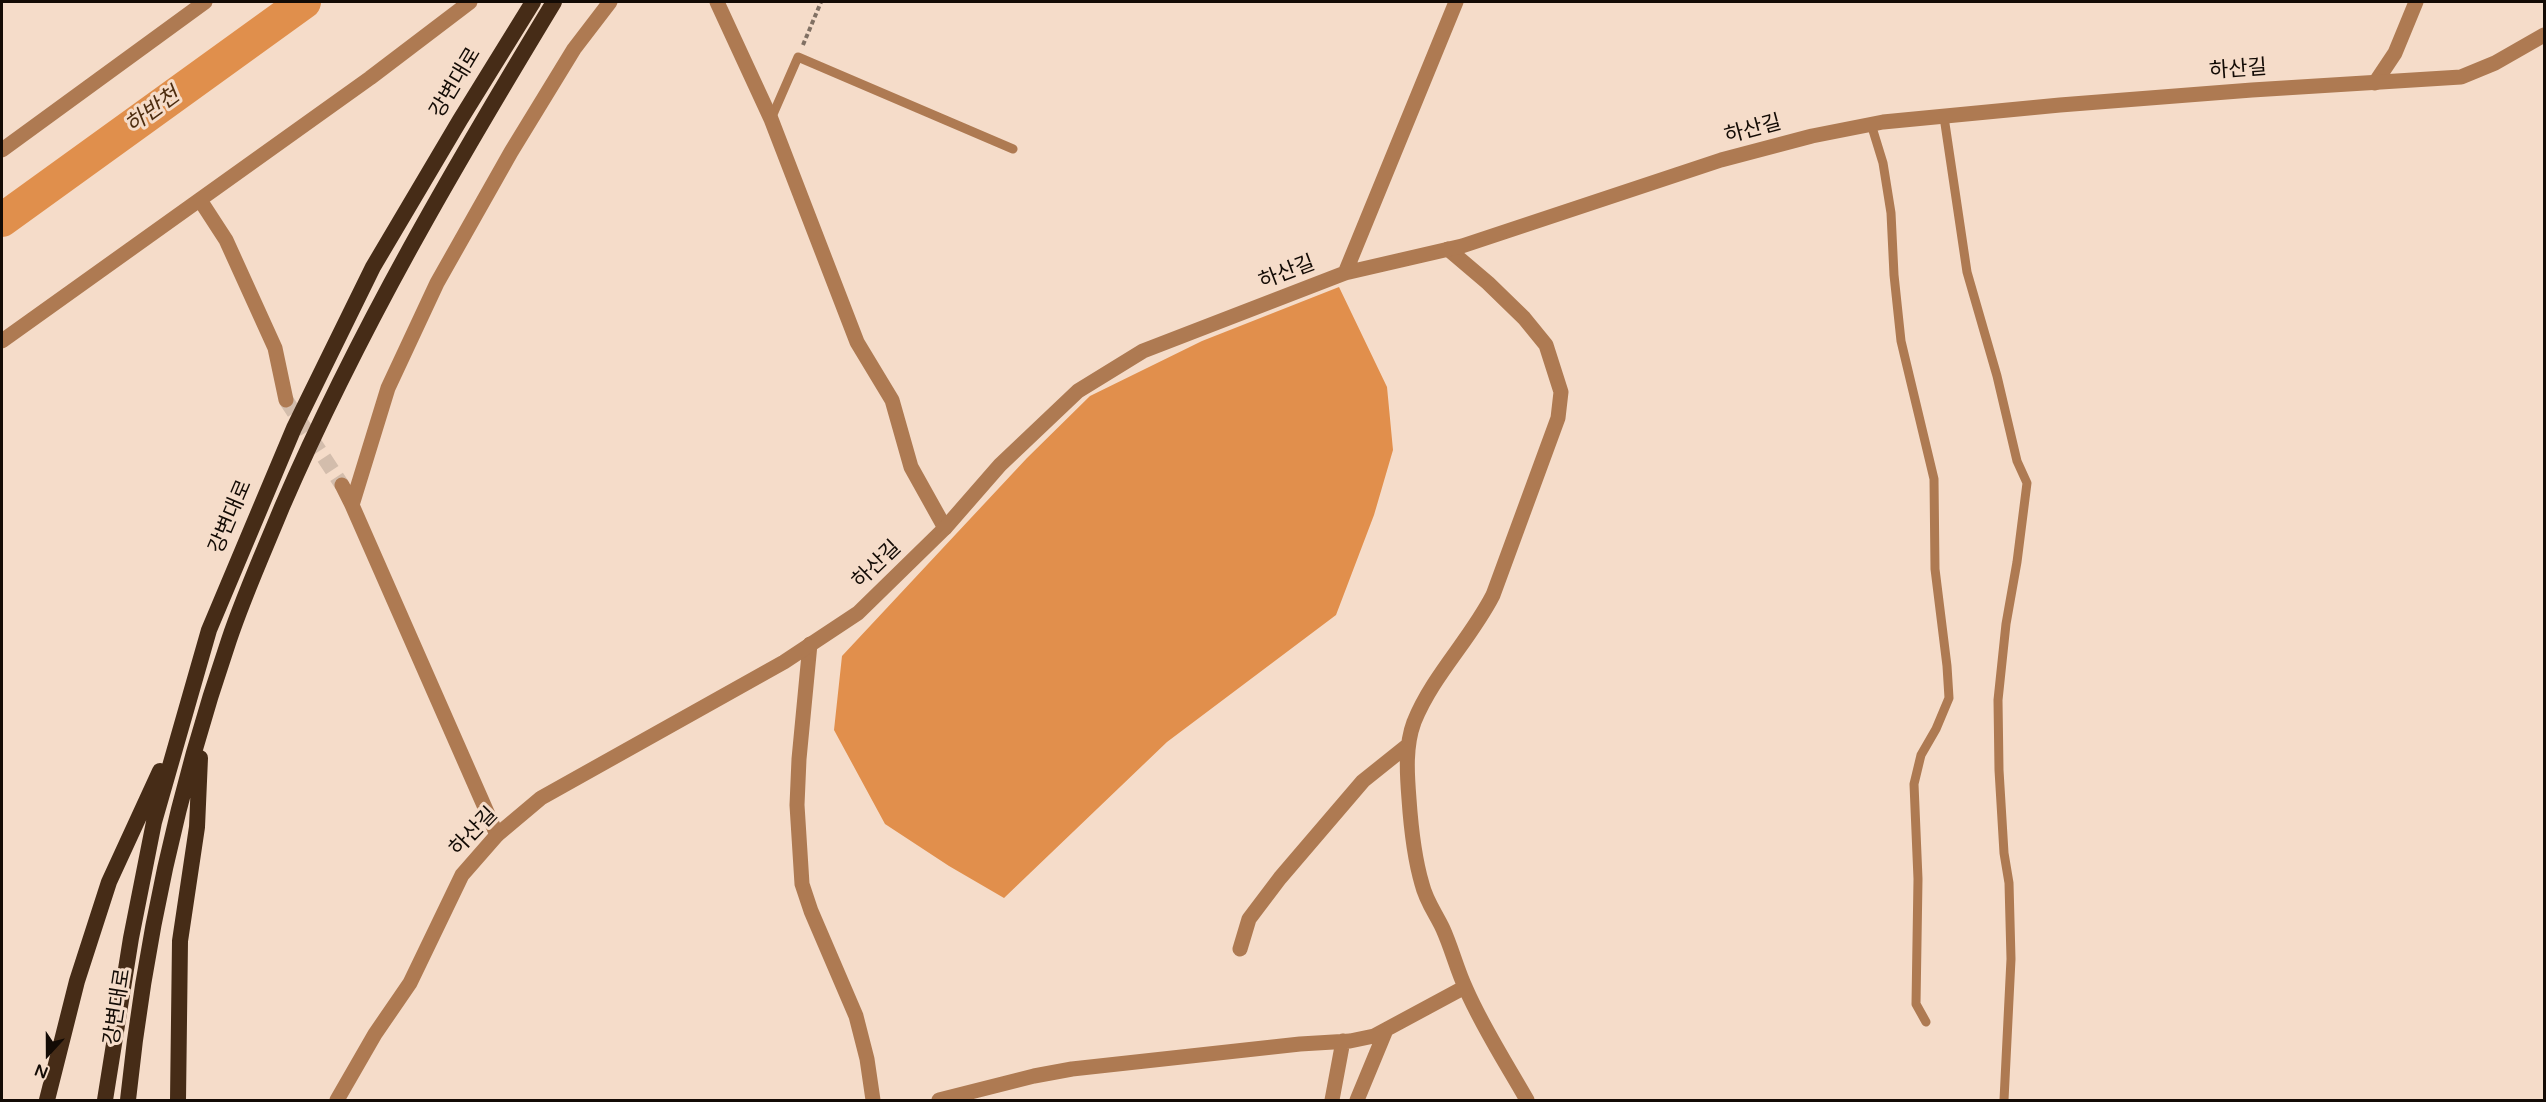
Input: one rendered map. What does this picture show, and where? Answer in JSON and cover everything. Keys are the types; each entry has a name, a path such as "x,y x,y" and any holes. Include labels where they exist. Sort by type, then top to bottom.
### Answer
{"highway":[{"name":"강변대로","path":"105,1101 131,938 152,833 208,630 244,542 329,355 379,258 532,2"},
{"name":"강변대로","path":"129,1101 134,1049 158,899 201,726 230,637 310,444 360,341 452,171 554,2"},
{"path":"178,1101 180,941 197,827 201,726"},
{"path":"47,1101 77,981 108,882 181,727"}],"street":[{"path":"2,150 205,2"},
{"path":"2,340 370,78 470,2"},
{"path":"352,505 388,388 438,284 511,152 574,49 610,2"},
{"path":"717,2 771,119 857,342 892,400 911,467 945,528"},
{"path":"1345,273 1456,2"},
{"path":"2375,83 2395,52 2416,2"},
{"name":"하산길","path":"337,1101 375,1034 410,983 462,875 497,835 541,798 784,662 858,613 945,528 1000,465 1078,391 1143,351 1345,273 1448,249 1721,160 1812,136 1871,124 1944,117 2253,90 2460,77 2495,63 2544,35"},
{"path":"200,200 226,240 275,348 286,400"},
{"path":"1448,249 1496,290 1546,345 1561,392 1558,418 1492,595 1483,613 1449,660 1429,695 1414,723 1408,745 1411,824 1422,884 1429,904 1442,927 1465,987 1527,1101"},
{"path":"342,485 497,835"},
{"path":"810,644 797,806 802,884 811,911 856,1016 867,1059 873,1101"},
{"path":"1240,949 1249,920 1280,878 1363,781 1408,745"},
{"path":"939,1101 1034,1076 1072,1069 1374,1036 1465,987"},
{"path":"1357,1101 1386,1030"},
{"path":"1332,1101 1343,1041"}],"lane":[{"path":"771,119 798,57 1013,149"},
{"path":"1944,117 1967,272 1997,376 2017,461 2027,483 2006,624 1998,700 2000,782 2004,854 2009,883 2011,948 2004,1101"},
{"path":"1871,124 1883,163 1891,213 1894,275 1901,341 1934,479 1935,569 1949,687 1949,698 1936,729 1921,754 1914,784 1918,879 1916,1004 1926,1022"}],"path":[{"path":"798,57 821,2"}],"shaded area":[{"path":"1339,287 1387,387 1393,450 1374,515 1336,615 1167,742 1004,898 949,866 885,824 834,730 842,656 1027,458 1090,396 1202,341"}],"waterway":[{"name":"하반천","path":"2,220 304,2"}],"tunnel":[{"path":"286,400 342,485"}]}
